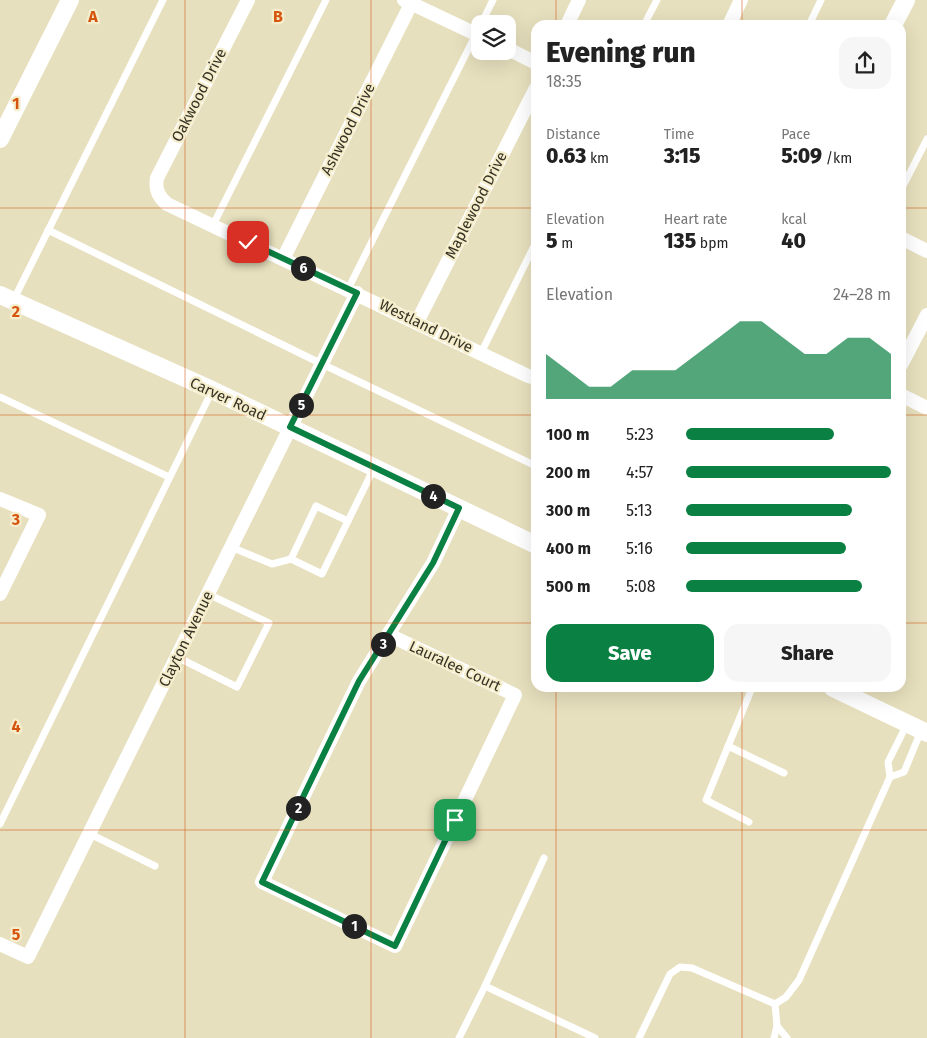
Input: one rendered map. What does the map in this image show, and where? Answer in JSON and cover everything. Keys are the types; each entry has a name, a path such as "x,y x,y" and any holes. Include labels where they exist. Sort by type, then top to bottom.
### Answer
{"street":[{"path":"0,139 70,0"},
{"name":"Oakwood Drive","path":"157,192 157,178 248,0"},
{"path":"569,20 579,0"},
{"path":"732,20 742,0"},
{"path":"896,20 906,0"},
{"path":"409,1 471,27"},
{"name":"Ashwood Drive","path":"283,259 409,1"},
{"path":"516,53 531,60"},
{"name":"Maplewood Drive","path":"417,322 531,98"},
{"name":"Westland Drive","path":"157,192 167,204 531,377"},
{"path":"906,240 927,251"},
{"name":"Clayton Avenue","path":"0,944 28,957 322,364 353,291"},
{"name":"Carver Road","path":"6,298 212,390 531,543"},
{"path":"906,356 925,324"},
{"path":"906,398 927,408"},
{"path":"0,499 39,514 0,594"},
{"path":"389,635 433,563 459,508"},
{"name":"Lauralee Court","path":"389,635 515,695 395,946 262,882 359,681 389,635"},
{"path":"841,692 919,729"}],"lane":[{"path":"6,298 48,230 163,0"},
{"path":"213,225 326,0"},
{"path":"486,15 493,0"},
{"path":"647,20 657,0"},
{"path":"811,20 821,0"},
{"path":"353,291 471,47"},
{"path":"906,180 927,139"},
{"path":"48,230 531,464"},
{"path":"482,354 531,252"},
{"path":"0,824 212,390"},
{"path":"0,397 169,477"},
{"path":"231,547 272,564 291,559 322,574 374,467"},
{"path":"291,559 316,506 348,521"},
{"path":"177,657 237,687 269,623 208,594"},
{"path":"749,822 706,800 750,692"},
{"path":"890,777 904,772 919,729"},
{"path":"775,1004 786,997 798,980 890,777 888,762 919,729"},
{"path":"728,746 784,773"},
{"path":"90,834 155,866"},
{"path":"459,1038 544,858"},
{"path":"639,1038 670,974 680,968 692,968 775,1004"},
{"path":"485,986 594,1038"},
{"path":"774,1038 777,1026 775,1004"},
{"path":"777,1026 787,1038"}],"route":[{"path":"248,242 357,293 290,427 459,508 433,563 359,681 262,882 395,946 455,820"}]}
